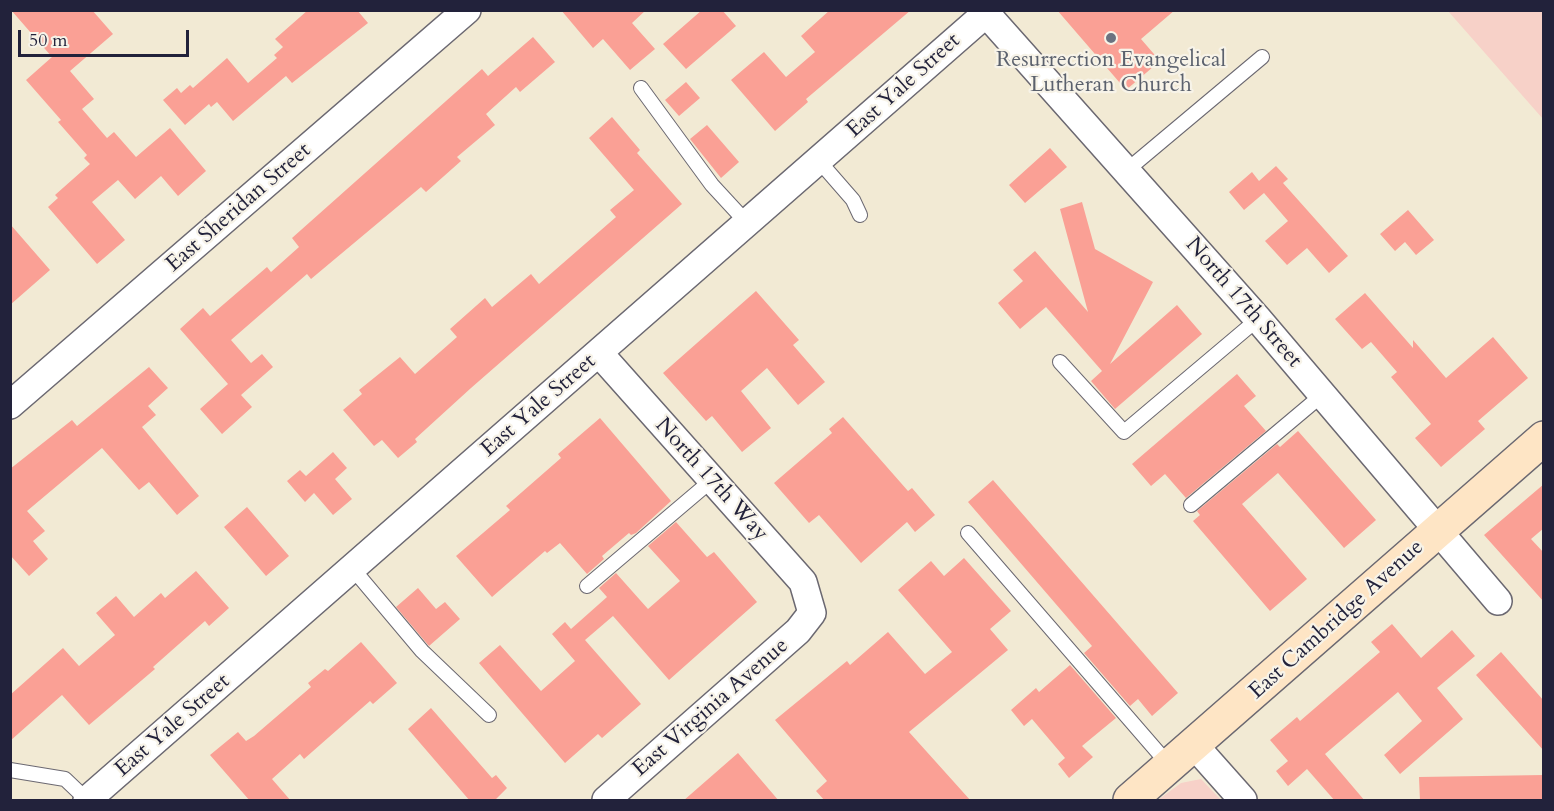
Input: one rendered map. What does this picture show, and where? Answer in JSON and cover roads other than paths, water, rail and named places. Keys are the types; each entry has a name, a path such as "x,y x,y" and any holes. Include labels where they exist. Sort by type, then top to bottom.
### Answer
{"street":[{"name":"East Sheridan Street","path":"10,405 467,10"},
{"name":"East Yale Street","path":"87,800 748,224 986,12"},
{"name":"North 17th Street","path":"986,12 1258,319 1498,601"},
{"name":"North 17th Way","path":"599,353 803,582 812,613"},
{"name":"East Cambridge Avenue","path":"1130,801 1544,438"},
{"name":"East Virginia Avenue","path":"606,801 798,631 812,613"},
{"path":"1195,746 1243,801"}],"lane":[{"path":"1126,171 1262,57"},
{"path":"641,88 712,185 748,224"},
{"path":"819,161 853,200 860,215"},
{"path":"1060,362 1124,432 1258,319"},
{"path":"1191,504 1322,394"},
{"path":"586,586 712,480"},
{"path":"968,533 1170,767"},
{"path":"353,569 422,651 489,715"},
{"path":"10,770 65,779 87,800"}],"place":[{"name":"Resurrection Evangelical Lutheran Church","path":"1111,38"}]}
